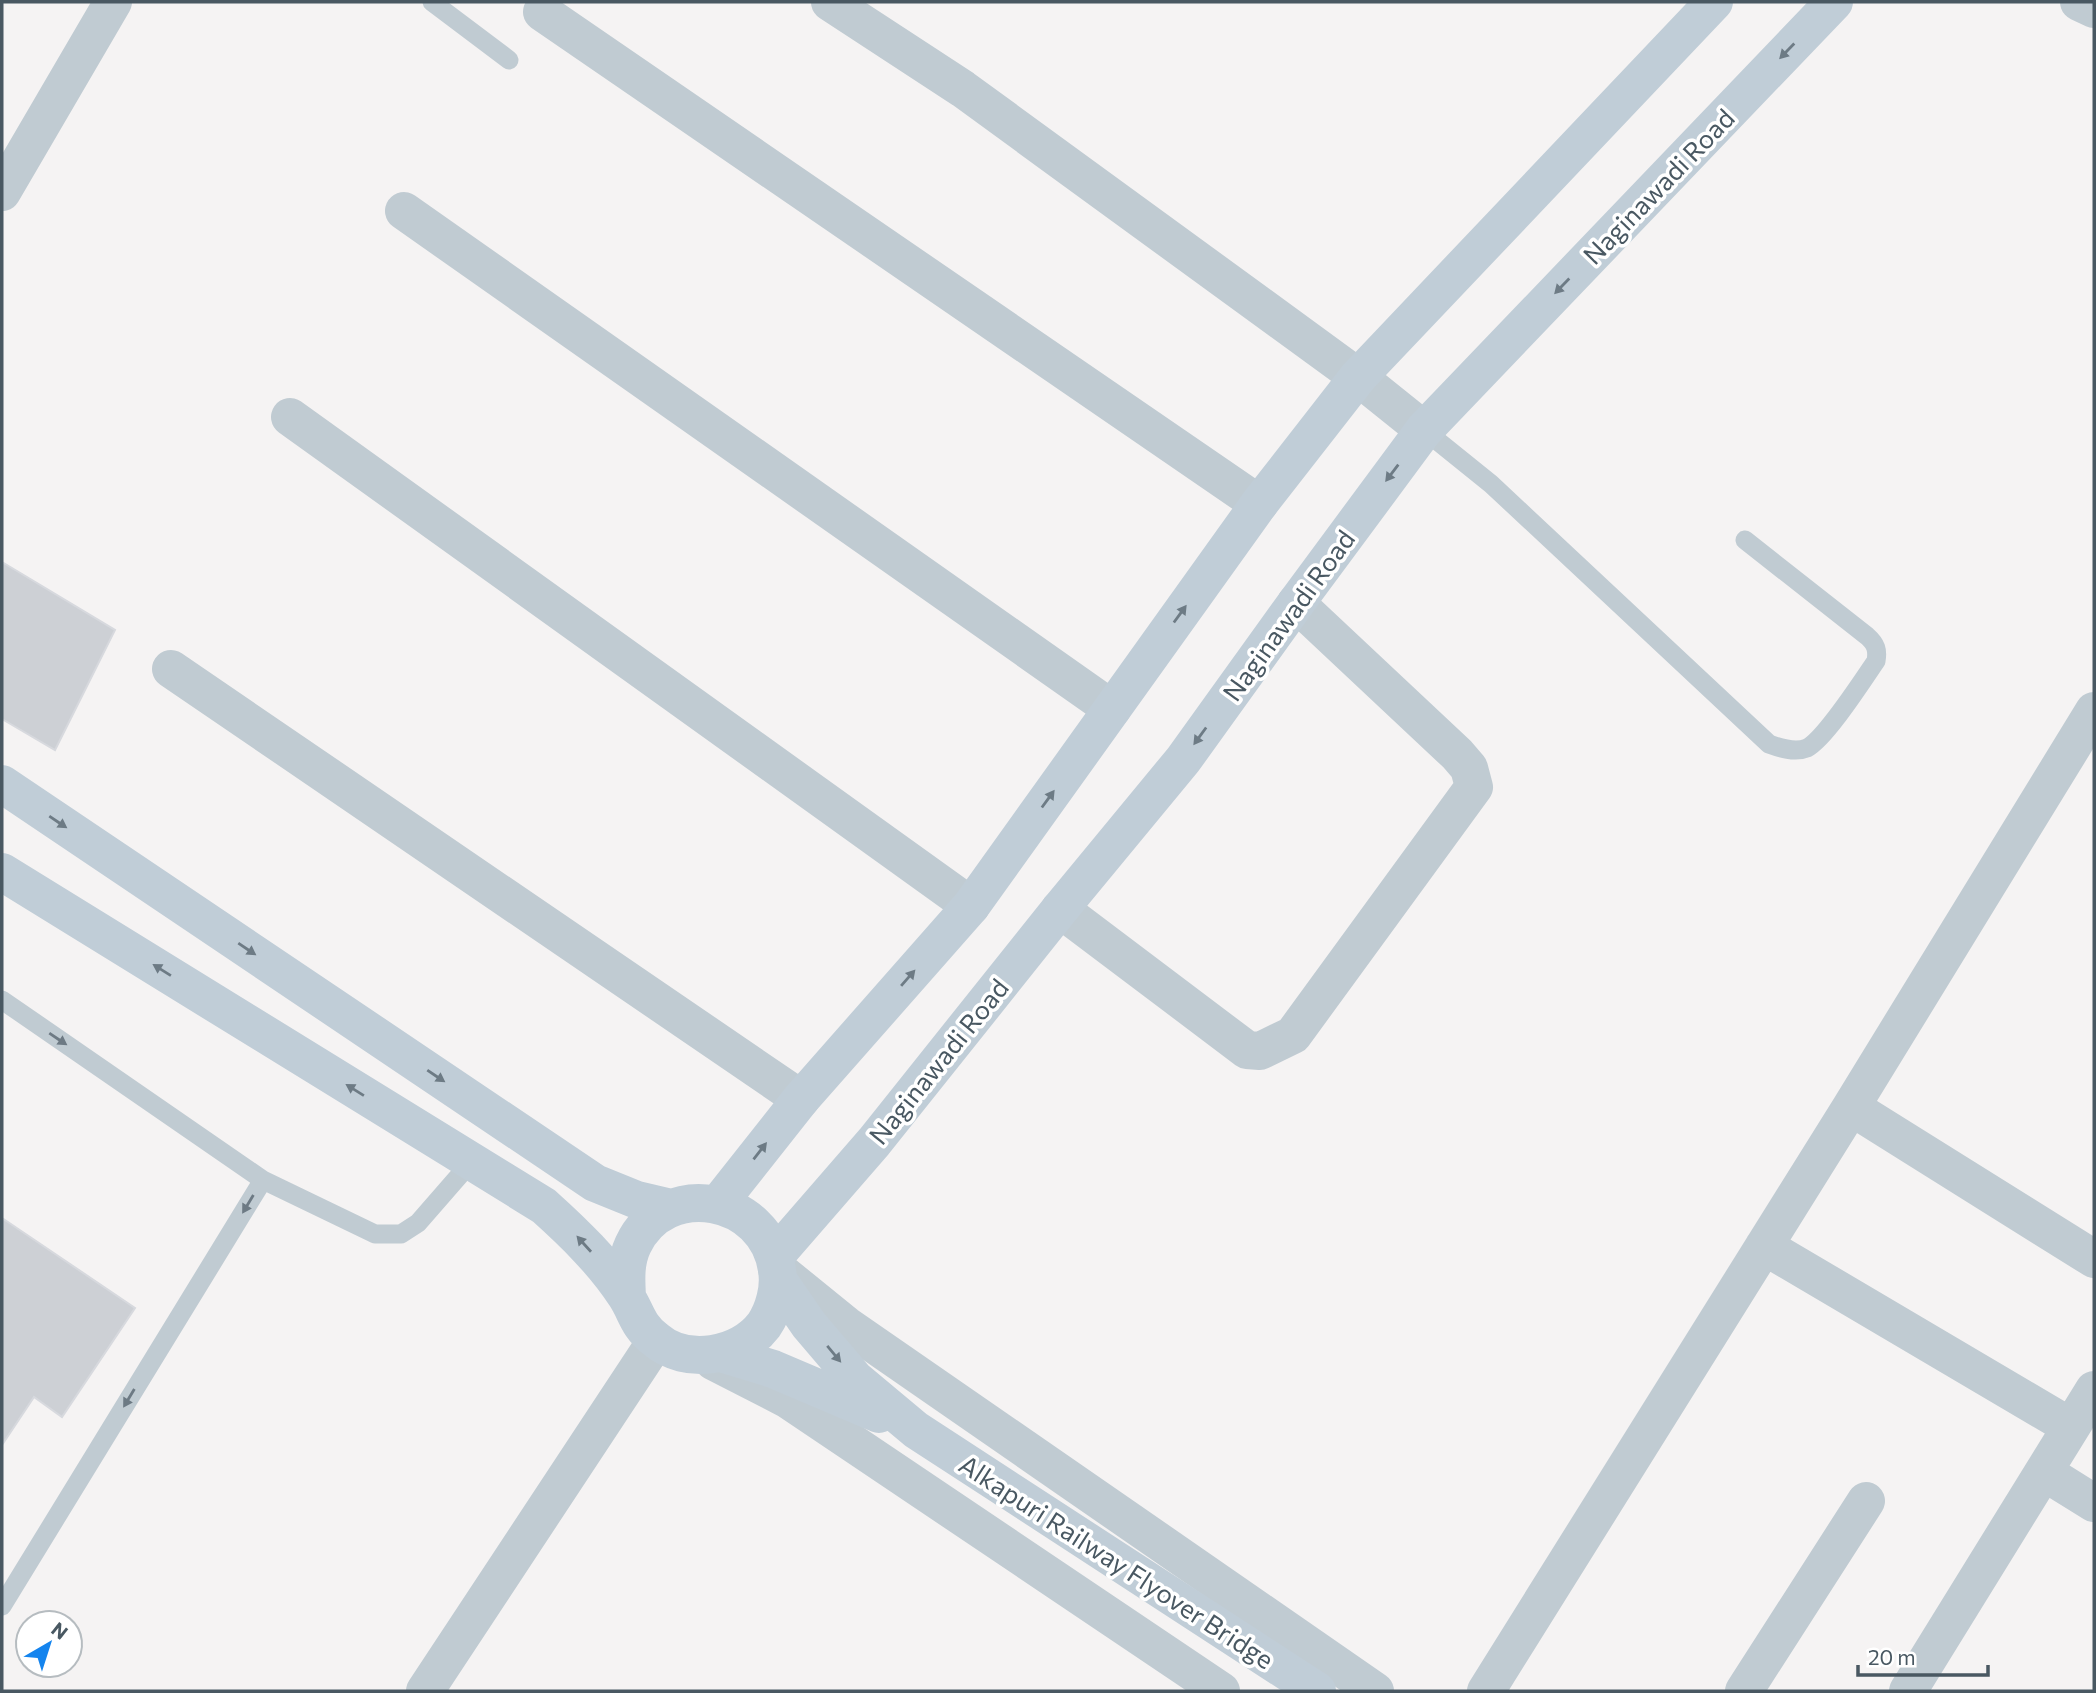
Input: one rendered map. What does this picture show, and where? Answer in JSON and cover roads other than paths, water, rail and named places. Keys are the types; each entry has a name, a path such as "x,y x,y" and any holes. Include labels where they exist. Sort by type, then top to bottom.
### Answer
{"street":[{"path":"2,192 113,2"},
{"path":"830,2 963,89 1358,377 1424,430"},
{"path":"718,1204 801,1099 971,906 1259,504 1358,377 1714,2"},
{"name":"Naginawadi Road","path":"777,1268 1060,909 1183,760 1424,430 1834,2"},
{"path":"2079,2 2094,9"},
{"path":"542,12 1259,504"},
{"path":"404,211 1112,709"},
{"path":"290,417 971,906"},
{"path":"1060,909 1247,1050 1260,1051 1293,1035 1474,788 1469,768 1457,754 1296,603"},
{"path":"172,669 801,1099"},
{"path":"1486,1691 1851,1107 2094,711"},
{"path":"2,784 595,1183 671,1208"},
{"path":"2,872 544,1206 583,1242 627,1297 637,1321 656,1341 677,1352 711,1354 747,1342 764,1325 774,1303 777,1268 764,1234 747,1217 718,1204 696,1202 671,1208 648,1223 633,1245 625,1270 627,1297"},
{"path":"1851,1107 2094,1259"},
{"path":"1764,1246 2071,1427"},
{"path":"777,1268 846,1325 1375,1691"},
{"name":"Alkapuri Railway Flyover Bridge","path":"777,1268 809,1325 855,1379 916,1430 1317,1691"},
{"path":"425,1691 656,1341"},
{"path":"711,1354 787,1399 1222,1691"},
{"name":"Alkapuri Railway Flyover Bridge","path":"711,1354 773,1369 916,1430"},
{"path":"1908,1691 2094,1390"},
{"path":"2044,1472 2094,1503"},
{"path":"1744,1691 1866,1501"}],"lane":[{"path":"432,2 509,60"},
{"path":"1424,430 1491,484 1769,744 1786,749 1806,748 1821,735 1876,662 1878,651 1867,636 1745,540"},
{"path":"2,1000 262,1180 375,1234 401,1234 418,1223 472,1161"},
{"path":"2,1606 262,1180"}]}
